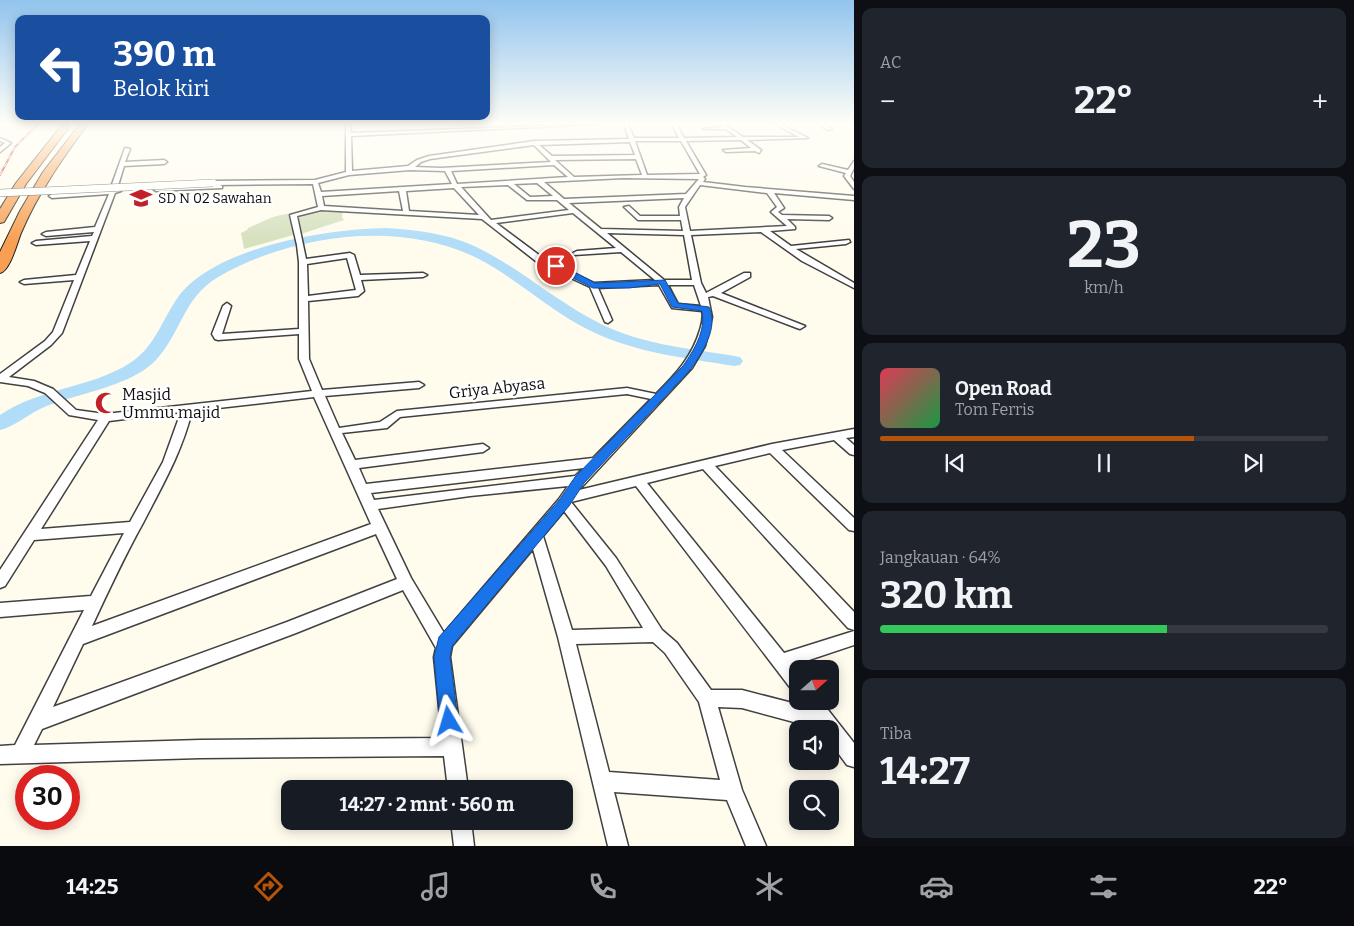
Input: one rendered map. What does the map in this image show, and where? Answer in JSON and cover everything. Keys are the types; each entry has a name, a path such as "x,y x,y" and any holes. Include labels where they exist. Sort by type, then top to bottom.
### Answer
{"highway":[{"path":"21,183 24,170 28,163"},
{"path":"0,219 21,183 37,163"},
{"path":"0,269 20,222 55,163"}],"street":[{"path":"0,378 11,372 48,343 57,333 122,164 133,163"},
{"path":"349,163 349,173"},
{"path":"319,194 386,180 416,163"},
{"path":"410,168 447,169 502,163"},
{"path":"508,163 526,181"},
{"path":"557,163 572,178"},
{"path":"640,163 645,176"},
{"path":"457,780 442,657 443,646 566,500 579,480 696,355 708,317 703,296 697,283 682,207 703,175 697,163"},
{"path":"854,163 847,176 854,186"},
{"path":"822,166 850,172"},
{"path":"447,169 455,185 487,220 540,260 593,286 662,282 697,283"},
{"path":"52,196 113,191 314,182 349,173 386,180 402,188 572,178 645,176 699,180 770,192 854,198"},
{"path":"538,180 662,282 675,306 706,309"},
{"path":"0,193 213,183 314,182"},
{"path":"314,182 319,194 321,208"},
{"path":"508,182 529,199 688,196"},
{"path":"402,188 406,211"},
{"path":"601,232 688,233 793,228 774,212 781,208 770,192"},
{"path":"443,646 406,582 378,528 370,505 317,393 304,359 303,262 293,214 321,208 406,211 487,220 574,211"},
{"path":"628,208 638,218 684,218"},
{"path":"781,217 829,218"},
{"path":"762,229 826,272 853,285"},
{"path":"46,234 97,233"},
{"path":"36,243 97,233"},
{"path":"789,248 846,242"},
{"path":"576,253 623,250"},
{"path":"302,299 358,294 360,291 358,278 350,255 303,262"},
{"path":"358,278 422,275"},
{"path":"703,296 714,293 747,275"},
{"path":"24,282 80,276"},
{"path":"853,285 843,289 854,294"},
{"path":"593,286 608,320"},
{"path":"714,293 800,326"},
{"path":"227,306 217,334 218,337 304,331"},
{"path":"0,378 30,383 49,391 73,413 105,418 317,393 419,385"},
{"name":"Griya Abyasa","path":"344,430 384,425 397,414 627,391 657,397"},
{"path":"20,754 134,528 154,496 182,433 187,409"},
{"path":"0,582 53,496 105,418"},
{"path":"566,500 772,448 854,433"},
{"path":"836,436 854,450"},
{"path":"350,465 483,448"},
{"path":"772,448 854,526"},
{"path":"362,489 596,462"},
{"path":"706,464 854,623"},
{"path":"370,505 579,480"},
{"path":"639,481 789,672"},
{"path":"566,500 616,569 656,635 671,648 707,698 733,791 756,846"},
{"path":"30,535 134,528"},
{"path":"79,638 378,528"},
{"path":"536,535 566,637 618,846"},
{"path":"36,722 290,628 406,582"},
{"path":"0,610 97,602"},
{"path":"566,637 656,635"},
{"path":"781,662 854,638"},
{"path":"707,698 742,699 768,708 822,720"},
{"path":"817,710 825,720"},
{"path":"839,738 854,758"},
{"path":"0,755 200,749 452,747"},
{"path":"601,781 733,791"},
{"path":"462,830 464,846"}],"green space":[{"path":"320,210 343,210 342,217 344,220 301,234 297,217 299,214"},
{"path":"288,214 294,230 293,235 244,249 241,233 268,219"}],"waterway":[{"path":"0,424 44,400 115,377 138,366 159,345 185,298 216,272 246,258 278,248 305,241 359,232 413,234 440,239 466,247 506,269 565,310 612,335 656,348 734,361"}],"railway":[{"path":"0,175 6,163"}],"place":[{"name":"SD N 02 Sawahan","path":"141,198"},
{"name":"Masjid Ummu majid","path":"106,403"}],"route":[{"path":"449,721 442,657 445,643 564,502 579,480 673,380 687,368 704,339 708,317 706,309 676,307 662,282 593,286 556,266"}]}
